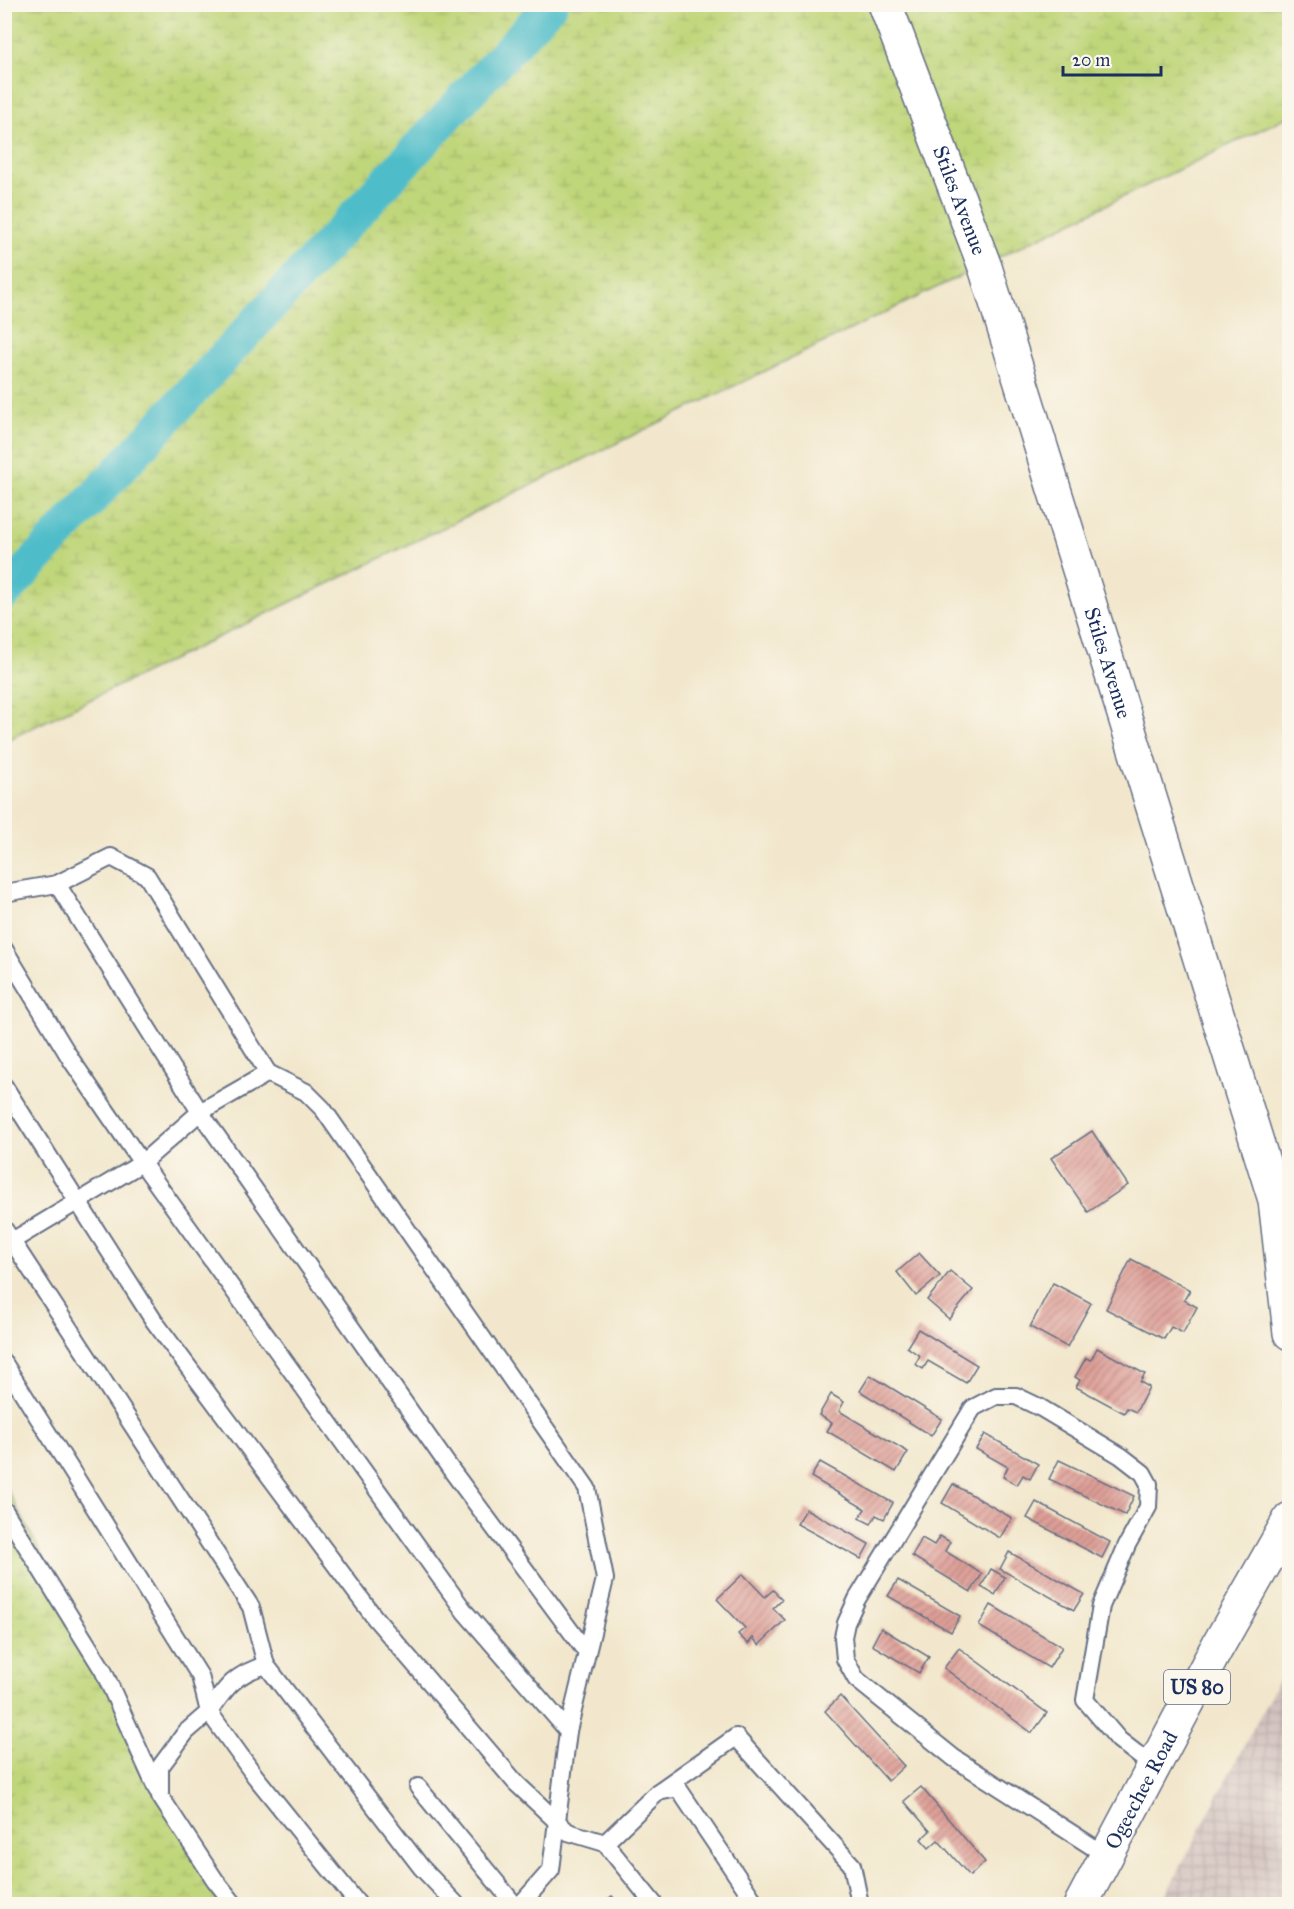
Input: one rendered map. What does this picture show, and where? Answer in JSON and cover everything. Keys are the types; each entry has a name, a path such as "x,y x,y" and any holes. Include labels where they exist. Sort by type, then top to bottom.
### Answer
{"street":[{"name":"Stiles Avenue","path":"885,4 986,267 1272,1188 1290,1333"},
{"name":"Ogeechee Road","path":"1081,1905 1290,1519"}],"lane":[{"path":"4,893 57,884 111,857 147,876 268,1073 306,1092 323,1109 587,1488 605,1579 568,1731 551,1870 521,1905"},
{"path":"57,884 200,1113 445,1461 587,1653"},
{"path":"4,949 72,1061 142,1163 465,1612 568,1731"},
{"path":"268,1073 200,1113 142,1163 77,1202 7,1239 251,1607 266,1665 422,1867 456,1905"},
{"path":"4,1086 154,1321 375,1618 516,1783 568,1832 605,1843 654,1905"},
{"path":"4,1363 200,1677 209,1712 255,1776 358,1905"},
{"path":"1107,1856 954,1758 856,1678 845,1659 843,1637 846,1623 857,1599 973,1408 996,1396 1016,1396 1041,1408 1122,1456 1143,1473 1149,1484 1148,1507 1127,1545 1101,1606 1093,1664 1085,1700 1119,1740 1154,1767"},
{"path":"4,1510 104,1670 160,1796 234,1905"},
{"path":"160,1796 160,1767 186,1732 209,1712 227,1685 252,1669 266,1665"},
{"path":"605,1843 658,1792 736,1737 852,1865 860,1905"},
{"path":"418,1787 514,1905"},
{"path":"658,1792 678,1788 756,1905"}],"shaded area":[{"path":"1289,1660 1289,1904 1161,1904"}],"green space":[{"path":"5,5 1289,5 1289,116 5,741"},
{"path":"4,1484 228,1904 5,1904"}],"building":[{"path":"1092,1131 1128,1185 1088,1212 1051,1158"},
{"path":"919,1253 940,1276 916,1296 897,1272"},
{"path":"1131,1259 1190,1290 1184,1300 1197,1307 1183,1333 1171,1327 1164,1339 1106,1309"},
{"path":"950,1271 973,1290 949,1319 927,1300"},
{"path":"1053,1283 1091,1303 1067,1347 1030,1327"},
{"path":"918,1329 977,1365 966,1383 928,1361 923,1369 915,1364 920,1356 907,1347"},
{"path":"1097,1348 1145,1374 1140,1382 1149,1387 1136,1412 1127,1408 1124,1413 1076,1387 1080,1380 1075,1377 1086,1358 1091,1360"},
{"path":"870,1375 942,1419 931,1436 860,1391"},
{"path":"831,1394 844,1402 839,1411 908,1452 896,1472 827,1431 832,1423 819,1415"},
{"path":"985,1434 1038,1464 1030,1479 1023,1475 1017,1485 1003,1477 1008,1467 976,1449"},
{"path":"1059,1460 1134,1496 1125,1515 1049,1479"},
{"path":"820,1462 893,1503 884,1519 876,1515 871,1524 859,1518 865,1509 811,1477"},
{"path":"953,1484 1012,1518 1000,1538 942,1503"},
{"path":"1036,1502 1110,1542 1102,1558 1027,1518"},
{"path":"806,1509 869,1544 861,1559 797,1524"},
{"path":"940,1536 950,1542 945,1551 982,1574 971,1592 912,1556 922,1538 934,1545"},
{"path":"1009,1552 1084,1594 1074,1610 1000,1569"},
{"path":"991,1569 1005,1577 995,1595 981,1587"},
{"path":"743,1574 765,1597 773,1590 782,1599 773,1608 785,1620 759,1645 753,1638 748,1644 738,1634 745,1628 717,1599"},
{"path":"898,1580 960,1616 951,1632 888,1596"},
{"path":"991,1605 1062,1647 1049,1668 979,1626"},
{"path":"881,1628 929,1657 919,1673 872,1645"},
{"path":"959,1648 1047,1713 1032,1733 944,1668"},
{"path":"840,1696 904,1766 888,1781 825,1711"},
{"path":"921,1787 985,1862 970,1876 938,1840 929,1848 921,1839 930,1831 904,1801"},
{"path":"612,1896 620,1904 602,1904"}],"waterway":[{"path":"4,594 551,4"}]}
